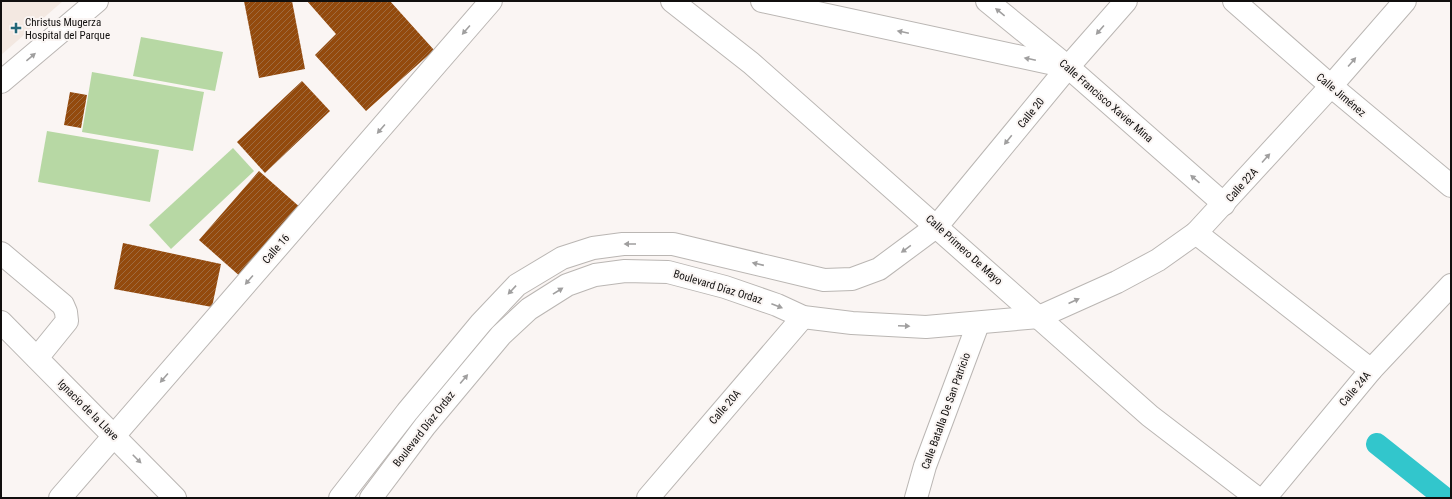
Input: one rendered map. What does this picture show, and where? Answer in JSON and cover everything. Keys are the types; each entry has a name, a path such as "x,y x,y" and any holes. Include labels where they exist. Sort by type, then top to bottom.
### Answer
{"main road":[{"path":"1,82 97,1"},
{"name":"Calle 16","path":"60,498 491,1"},
{"name":"Calle Primero De Mayo","path":"672,1 751,63 1150,416 1257,498"},
{"path":"762,1 1068,67"},
{"name":"Calle Francisco Xavier Mina","path":"987,1 1068,67 1224,204"},
{"name":"Calle 20","path":"937,226 1068,67 1126,1"},
{"name":"Calle Jiménez","path":"1234,1 1331,86 1451,186"},
{"name":"Calle 22A","path":"1039,317 1118,282 1158,260 1196,233 1331,86 1405,1"},
{"name":"Boulevard Díaz Ordaz","path":"340,498 407,412 481,323 517,285 562,258 593,248 623,244 673,244 824,280 852,279 879,269 937,226"},
{"path":"1196,233 1371,370"},
{"path":"1,253 62,305 66,312 67,321 36,358"},
{"name":"Boulevard Díaz Ordaz","path":"371,498 425,426 500,335 529,309 567,285 595,275 625,271 668,272 725,287 776,305 803,317 852,323 926,327 978,324 1039,317"},
{"name":"Calle 24A","path":"1265,498 1371,370 1451,285"},
{"name":"Calle 20A","path":"648,498 803,317"},
{"name":"Ignacio de la Llave","path":"1,322 175,498"},
{"name":"Calle Batalla De San Patricio","path":"916,498 925,466 978,324"}],"shaded area":[{"name":"Christus Mugerza Hospital del Parque","path":"1,1 63,1 1,55"}],"green space":[{"path":"141,37 223,52 215,91 133,76"},
{"path":"92,72 204,92 193,151 82,132"},
{"path":"47,131 159,150 150,202 38,182"},
{"path":"233,148 254,171 171,249 149,225"}],"building":[{"path":"244,1 292,1 305,69 259,78"},
{"path":"307,1 390,1 434,50 366,111 315,55 336,34"},
{"path":"302,81 330,111 265,173 237,142"},
{"path":"70,92 87,95 81,128 64,125"},
{"path":"259,171 302,209 242,278 199,240"},
{"path":"123,243 221,264 212,307 114,289"}],"waterway":[{"path":"1377,444 1445,498"}],"place":[{"name":"Christus Mugerza Hospital del Parque","path":"16,28"}]}
